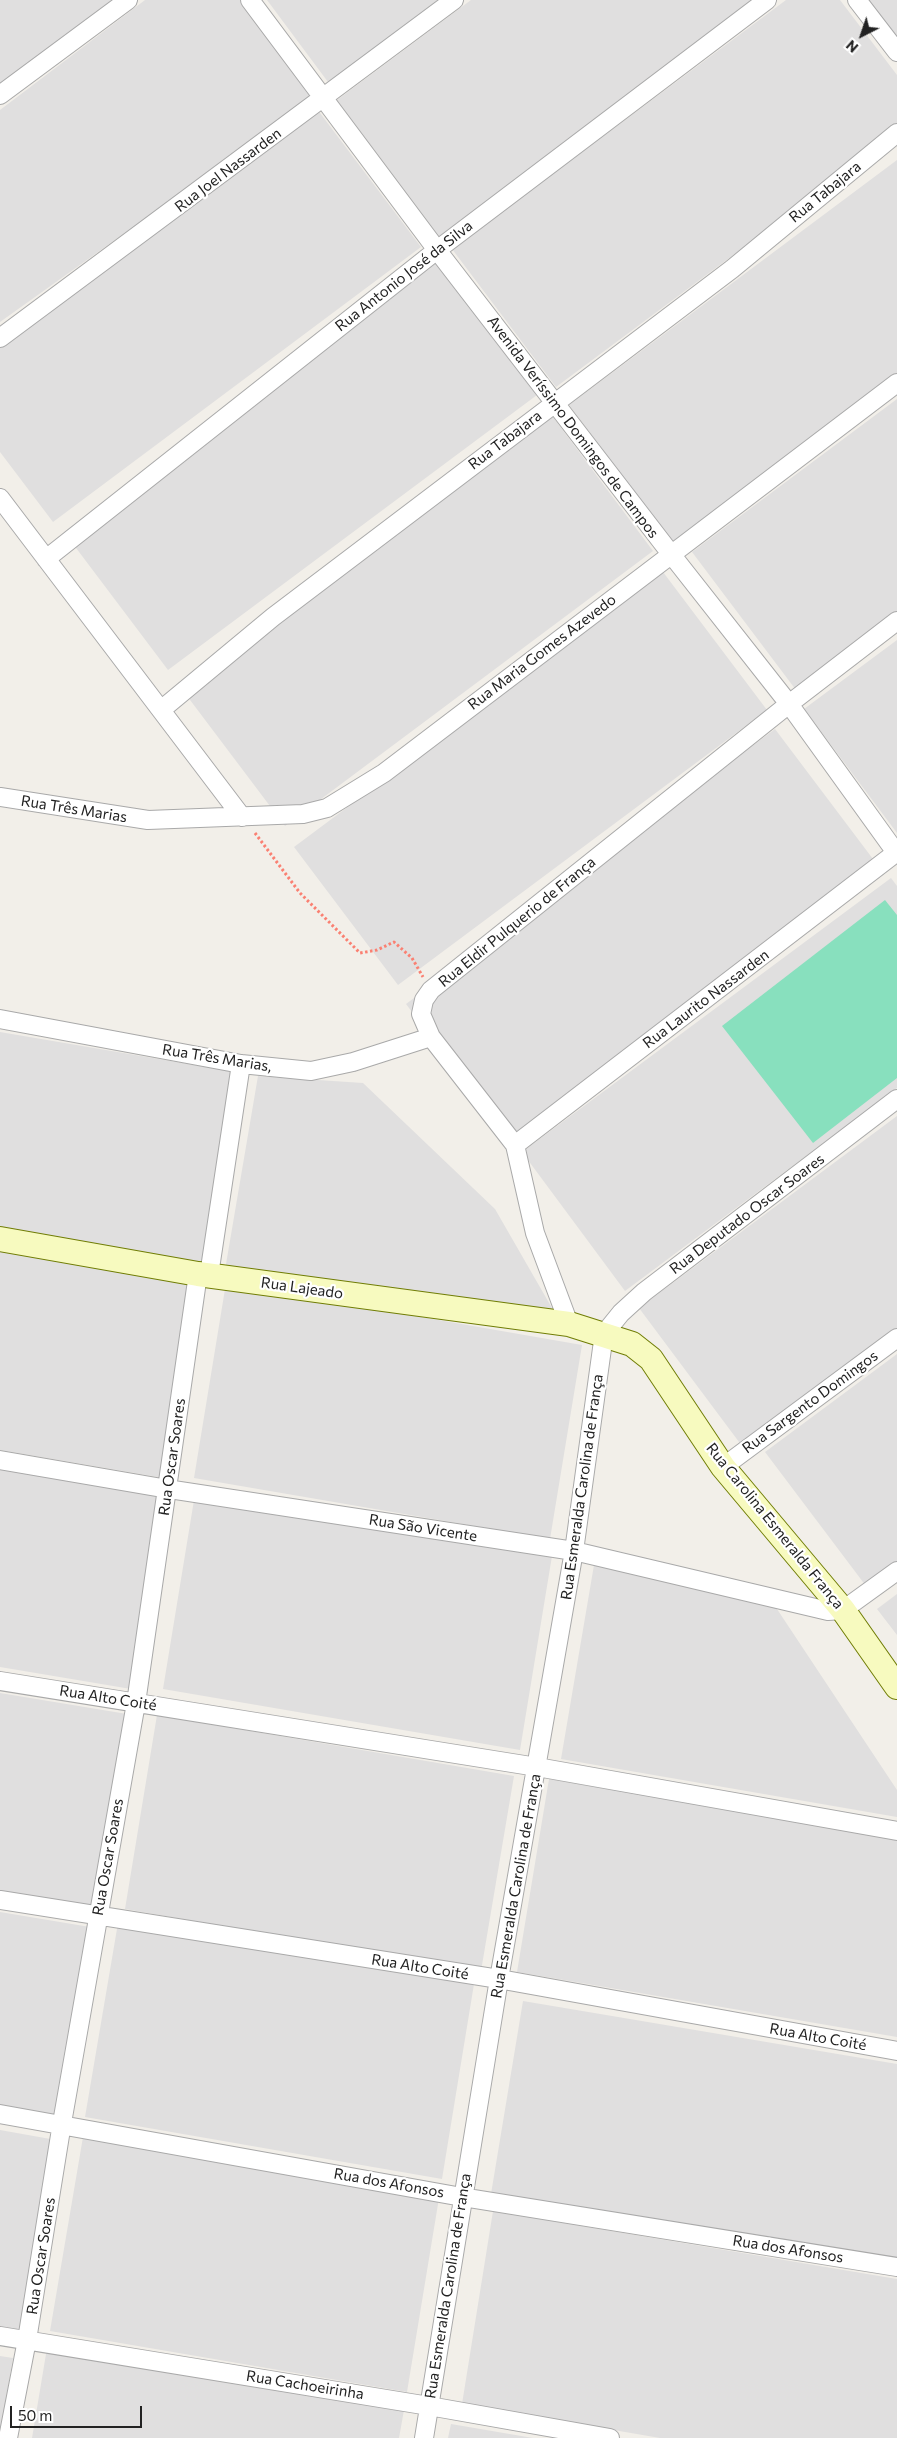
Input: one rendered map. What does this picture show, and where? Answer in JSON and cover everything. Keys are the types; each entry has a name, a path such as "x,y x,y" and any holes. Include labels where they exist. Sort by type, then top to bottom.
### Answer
{"street":[{"path":"0,95 128,0"},
{"name":"Avenida Veríssimo Domingos de Campos","path":"250,0 437,250 789,704 897,853"},
{"name":"Rua Joel Nassarden","path":"0,338 454,0"},
{"name":"Rua Antonio José da Silva","path":"46,559 437,250 767,0"},
{"path":"858,0 897,52"},
{"name":"Rua Tabajara","path":"161,710 273,617 554,402 732,269 897,133"},
{"name":"Rua Maria Gomes Azevedo","path":"148,820 304,814 327,808 384,773 897,383"},
{"path":"0,498 242,817"},
{"name":"Rua Eldir Pulquerio de França","path":"569,1324 535,1232 515,1145 431,1037 421,1014 424,1000 431,990 789,704 897,621"},
{"name":"Rua Três Marias","path":"0,797 148,820"},
{"name":"Rua Laurito Nassarden","path":"515,1145 897,853"},
{"name":"Rua Três Marias,","path":"0,1019 241,1064 311,1071 353,1062 431,1037"},
{"name":"Rua Oscar Soares","path":"8,2438 27,2340 62,2123 136,1703 203,1274 241,1064"},
{"name":"Rua Deputado Oscar Soares","path":"604,1334 621,1313 644,1292 897,1099"},
{"name":"Rua Lajeado","path":"0,1239 203,1274 569,1324 604,1334"},
{"name":"Rua Carolina Esmeralda França","path":"604,1334 632,1344 651,1359 723,1466 843,1610 897,1687"},
{"name":"Rua Esmeralda Carolina de França","path":"424,2438 462,2197 574,1551 604,1334"},
{"name":"Rua Sargento Domingos","path":"723,1466 897,1338"},
{"name":"Rua São Vicente","path":"0,1460 168,1489 574,1551 828,1611 843,1610"},
{"path":"843,1610 897,1571"},
{"name":"Rua Alto Coité","path":"0,1681 537,1767 897,1831"},
{"name":"Rua Alto Coité","path":"0,1900 499,1979 897,2052"},
{"name":"Rua dos Afonsos","path":"0,2114 62,2123 462,2197 897,2267"},
{"name":"Rua Cachoeirinha","path":"0,2336 429,2406 610,2438"}],"path":[{"path":"242,817 300,893 360,953 377,950 394,942 412,958 431,990"}],"shaded area":[{"path":"0,0 119,0 0,87"},
{"path":"145,0 244,0 318,95 0,322 0,110"},
{"path":"267,0 438,0 328,82"},
{"path":"471,0 760,0 441,239 337,100"},
{"path":"786,0 840,0 897,75 897,133 556,387 452,249"},
{"path":"860,0 897,0 897,49"},
{"path":"317,109 421,247 53,522 0,452 0,345"},
{"path":"897,160 897,376 673,543 569,405"},
{"path":"433,257 537,395 168,670 64,532"},
{"path":"897,399 897,615 796,690 692,552"},
{"path":"550,413 653,551 285,826 181,688"},
{"path":"663,572 767,710 398,985 294,847"},
{"path":"897,640 897,833 804,709"},
{"path":"775,729 879,867 510,1142 406,1004"},
{"path":"891,878 897,886 897,1088 625,1291 522,1152"},
{"path":"0,1032 241,1073 208,1268 0,1232"},
{"path":"258,1076 363,1083 495,1209 556,1315 225,1270"},
{"path":"897,1116 897,1331 742,1446 639,1308"},
{"path":"0,1250 197,1284 164,1478 0,1450"},
{"path":"226,1283 582,1345 550,1539 194,1478"},
{"path":"897,1354 897,1569 869,1590 765,1452"},
{"path":"0,1467 164,1495 131,1689 0,1667"},
{"path":"195,1494 552,1556 520,1750 163,1689"},
{"path":"594,1565 775,1606 897,1790 897,1817 561,1759"},
{"path":"897,1594 897,1635 877,1609"},
{"path":"0,1693 127,1714 94,1908 0,1892"},
{"path":"157,1715 514,1776 481,1971 125,1909"},
{"path":"549,1779 897,1838 897,2037 517,1972"},
{"path":"0,1912 90,1927 58,2121 0,2111"},
{"path":"118,1923 474,1984 442,2179 85,2117"},
{"path":"523,2001 897,2064 897,2263 491,2194"},
{"path":"0,2130 56,2140 24,2334 0,2330"},
{"path":"83,2137 439,2198 407,2392 50,2331"},
{"path":"493,2211 897,2279 897,2438 660,2438 462,2404"},
{"path":"47,2348 404,2410 399,2438 32,2438"},
{"path":"0,2356 13,2358 0,2434"},
{"path":"451,2424 533,2438 448,2438"}],"green space":[{"path":"885,900 897,915 897,1078 813,1143 722,1026"}]}
